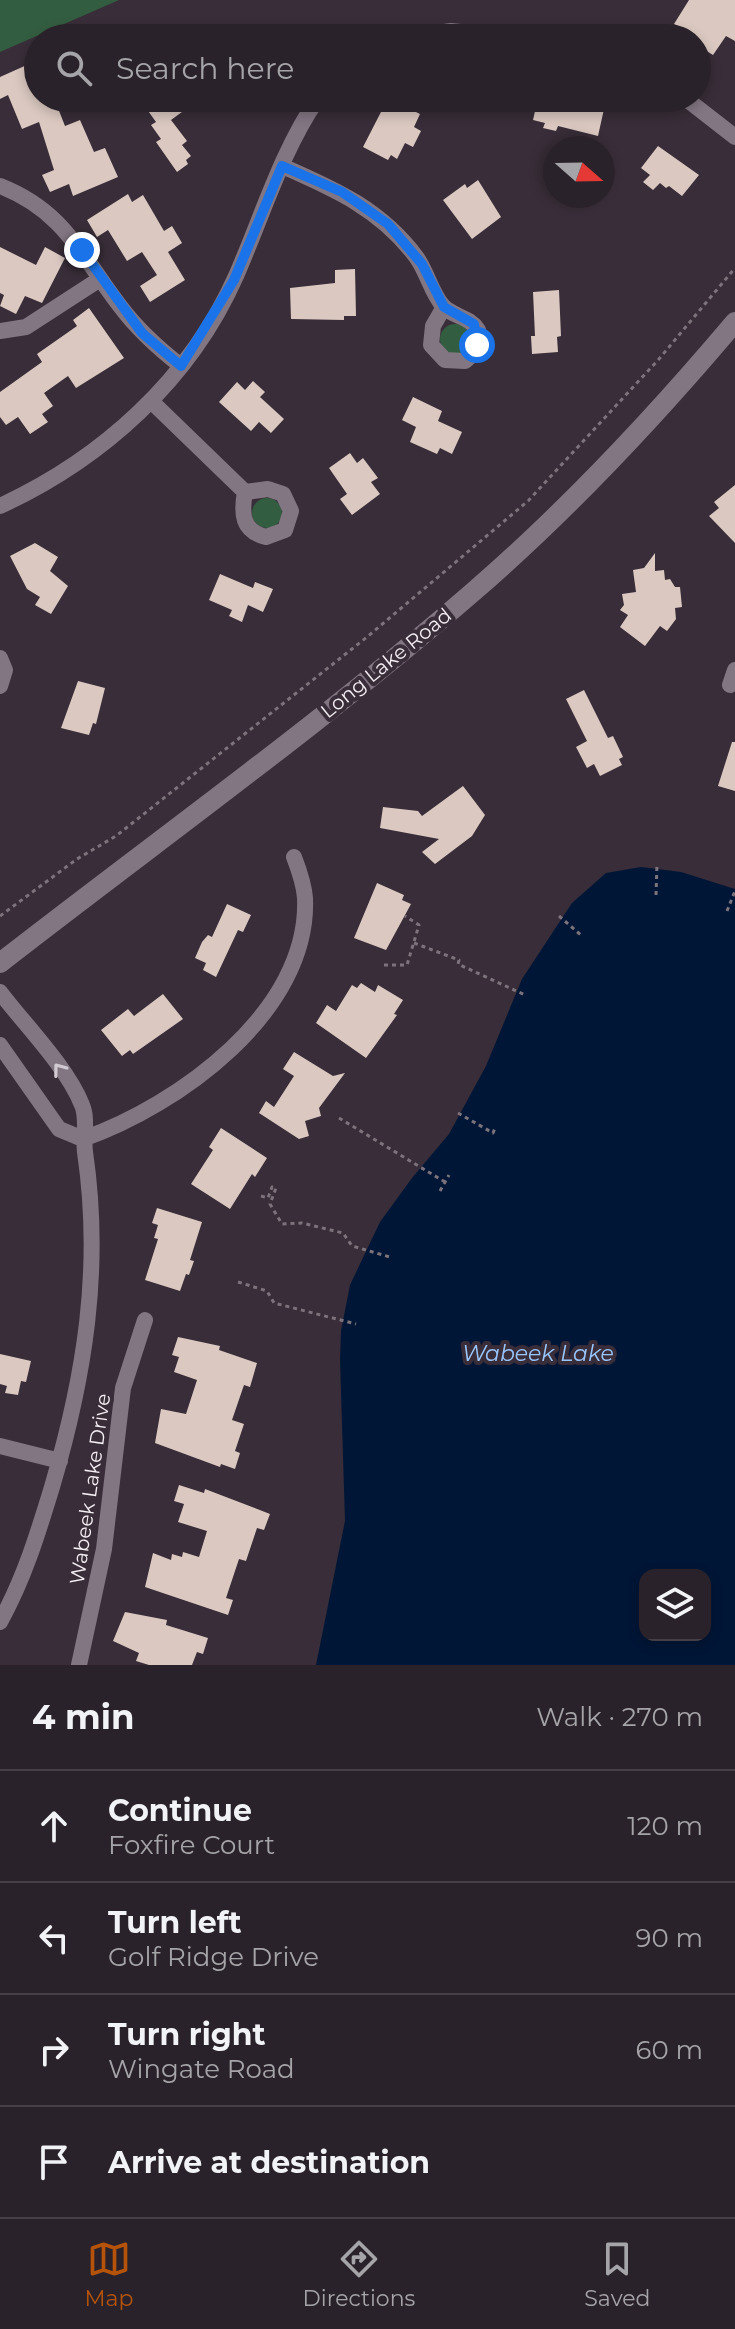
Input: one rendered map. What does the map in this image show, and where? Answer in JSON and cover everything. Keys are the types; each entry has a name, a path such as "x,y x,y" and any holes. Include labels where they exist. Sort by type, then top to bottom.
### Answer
{"main road":[{"name":"Long Lake Road","path":"0,963 270,756 475,591 637,434 735,322"}],"street":[{"path":"0,506 71,468 151,401 181,366 234,280 282,166 311,112"},
{"path":"703,112 735,137"},
{"path":"282,166 342,192 388,224 422,264 444,307"},
{"path":"0,186 53,216 67,230 142,333 181,366"},
{"path":"0,331 26,327 100,279"},
{"path":"151,401 245,492"},
{"path":"0,658 5,670 0,686"},
{"path":"0,1045 59,1129 83,1139 130,1121 176,1095 219,1059 259,1016 283,980 300,941 305,897 294,857"},
{"path":"0,992 74,1090 84,1108 83,1139 92,1200 91,1307 77,1400 25,1569 0,1622"},
{"name":"Wabeek Lake Drive","path":"79,1665 104,1549 123,1388 145,1320"},
{"path":"0,1446 60,1461"}],"path":[{"path":"0,916 77,859 116,836 367,637 528,501 659,359 735,268"},
{"path":"656,895 657,863"},
{"path":"727,911 735,891"},
{"path":"384,965 407,965 419,925 405,916"},
{"path":"559,916 582,936"},
{"path":"414,943 459,960 458,964 525,995"},
{"path":"458,1113 493,1133 495,1128"},
{"path":"339,1118 445,1182"},
{"path":"440,1191 449,1175"},
{"path":"261,1196 268,1198 272,1187 276,1188 270,1204 282,1224 302,1223 343,1233 352,1246 390,1257"},
{"path":"238,1282 267,1291 274,1303 356,1324"}],"green space":[{"path":"0,0 119,0 64,24 24,24 24,42 0,52"},
{"path":"455,324 465,329 470,339 465,349 455,354 445,349 440,339 445,329"},
{"path":"267,498 278,502 282,513 278,524 267,528 256,524 252,513 256,502"}],"water":[{"name":"Wabeek Lake","path":"641,867 681,872 735,889 735,1665 316,1665 345,1521 340,1359 341,1331 350,1285 380,1222 449,1134 486,1066 522,979 572,903 606,873"}],"building":[{"path":"689,0 735,0 735,41 726,36 713,55 711,24 674,24"},
{"path":"24,66 24,112 60,112 65,126 80,120 94,152 105,148 118,177 73,196 69,184 50,192 42,175 54,170 39,122 22,129 8,95 0,99 0,77"},
{"path":"149,112 182,112 171,120 187,141 182,145 191,156 186,160 188,164 177,172 156,142 161,139 151,125 156,122"},
{"path":"381,112 420,114 414,127 421,131 413,147 405,143 397,159 391,155 388,160 363,147"},
{"path":"535,112 603,112 598,136 558,126 556,131 543,128 545,123 533,120"},
{"path":"658,146 699,175 682,196 669,186 666,188 660,183 653,190 643,182 650,175 641,168"},
{"path":"478,180 501,217 472,239 443,200 465,184 467,188"},
{"path":"128,194 132,202 143,195 164,231 172,226 182,243 168,252 185,280 150,302 140,286 157,275 142,252 127,261 108,230 97,237 87,220"},
{"path":"0,247 36,265 45,247 65,258 42,303 25,296 16,314 0,306 4,295 0,293"},
{"path":"355,269 356,316 344,316 344,320 291,319 290,288 335,283 335,270"},
{"path":"559,290 561,336 557,337 558,352 532,354 531,336 535,336 533,292"},
{"path":"89,308 124,358 76,388 68,376 44,393 53,406 42,414 48,422 30,434 18,417 6,425 0,417 0,392 42,362 37,354 77,326 73,320"},
{"path":"253,381 265,392 260,397 284,419 271,433 259,422 251,431 219,402 237,382 245,390"},
{"path":"413,397 442,411 438,421 462,432 452,454 440,448 437,454 410,442 416,427 402,420"},
{"path":"350,453 357,463 363,458 378,478 371,482 380,494 352,515 340,499 347,494 329,468"},
{"path":"735,485 735,543 709,516 719,508 714,502"},
{"path":"35,543 58,557 50,571 68,586 51,614 35,605 40,597 27,589 10,556"},
{"path":"655,553 655,571 664,570 665,580 670,579 675,587 680,587 682,607 675,608 676,619 667,631 660,626 645,646 620,627 628,615 620,610 624,605 622,594 636,592 633,570 644,568"},
{"path":"220,574 253,588 255,582 273,589 263,612 248,605 242,622 229,616 232,610 209,600"},
{"path":"78,681 105,688 96,724 93,723 89,735 61,728"},
{"path":"584,690 608,738 613,736 623,757 619,759 622,765 600,776 594,764 587,768 576,747 587,741 566,699"},
{"path":"732,742 735,742 735,791 718,786"},
{"path":"463,786 485,815 472,836 435,864 422,852 439,839 380,828 383,807 418,811 422,816"},
{"path":"377,883 404,895 402,900 411,904 386,950 354,938"},
{"path":"227,904 251,915 243,932 238,930 216,977 203,970 206,963 195,958 202,942 208,935 212,937"},
{"path":"361,983 375,992 378,985 403,1000 394,1014 397,1015 366,1058 316,1023 327,1005 336,1011 352,985 357,988"},
{"path":"163,994 183,1019 133,1054 130,1050 122,1056 101,1030 128,1009 134,1016"},
{"path":"294,1052 333,1076 345,1073 319,1108 321,1116 305,1121 309,1136 299,1139 259,1113 266,1101 274,1107 294,1076 283,1069"},
{"path":"221,1128 267,1158 255,1177 252,1174 230,1209 191,1184 213,1150 209,1147"},
{"path":"157,1208 202,1222 190,1260 194,1261 180,1291 145,1280 158,1239 154,1238 158,1225 152,1223"},
{"path":"178,1337 220,1346 219,1350 257,1363 250,1387 244,1385 232,1420 244,1424 235,1451 240,1453 235,1469 221,1464 220,1467 155,1443 161,1409 186,1414 197,1380 174,1372 179,1357 172,1355"},
{"path":"0,1354 31,1361 26,1382 21,1381 18,1395 5,1393 7,1386 0,1384"},
{"path":"179,1485 204,1493 205,1489 270,1514 264,1530 257,1528 246,1561 239,1559 226,1598 233,1600 228,1615 145,1587 153,1553 171,1560 172,1554 182,1557 183,1552 199,1557 207,1531 178,1522 184,1504 174,1501"},
{"path":"125,1612 167,1620 166,1625 208,1638 203,1654 197,1652 192,1665 149,1665 136,1661 139,1653 113,1641"}],"route":[{"path":"82,250 100,279 142,333 181,366 202,337 234,280 282,166 342,192 388,224 422,264 444,307 474,324 478,330 477,345"}]}
